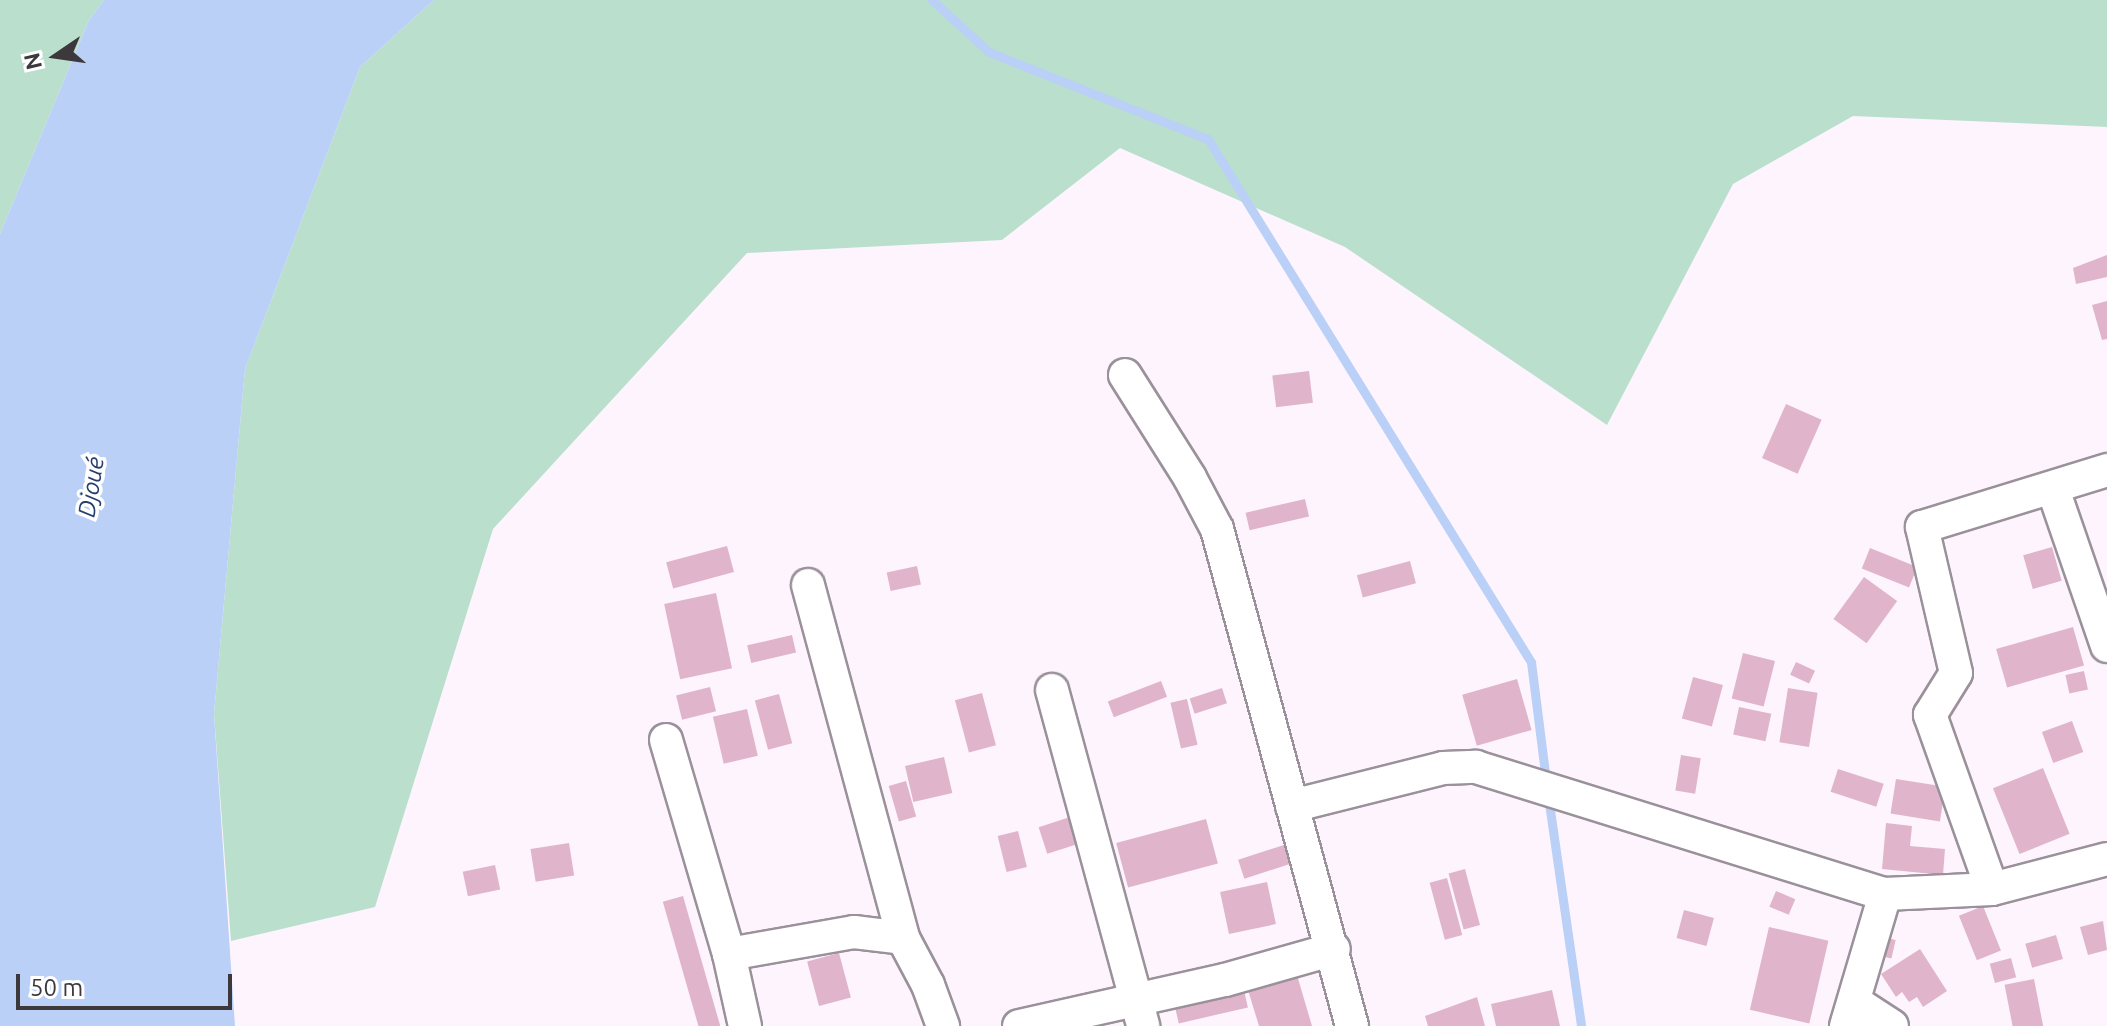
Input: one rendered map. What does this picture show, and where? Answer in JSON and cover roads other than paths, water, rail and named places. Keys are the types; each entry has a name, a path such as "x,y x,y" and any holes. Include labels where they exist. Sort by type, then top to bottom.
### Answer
{"street":[{"path":"1125,375 1190,478 1217,529 1334,949 1352,1026"},
{"path":"1992,889 1930,715 1956,673 1922,527 2107,470"},
{"path":"2053,489 2107,646"},
{"path":"808,585 903,938 928,985 943,1026"},
{"path":"1052,690 1140,1012"},
{"path":"666,740 729,954 745,1026"},
{"path":"1292,806 1443,768 1476,767 1885,894 1992,889 2107,859"},
{"path":"1885,894 1851,1014 1892,1026"},
{"path":"729,954 854,932 903,938"},
{"path":"1019,1026 1140,1012 1225,980 1334,949"}],"water":[{"name":"Djoué","path":"104,0 434,0 360,67 245,369 214,714 235,1026 0,1026 0,234 89,20"}],"waterway":[{"path":"932,0 989,52 1208,139 1531,662 1546,781"},
{"path":"1548,796 1581,1026"}]}
